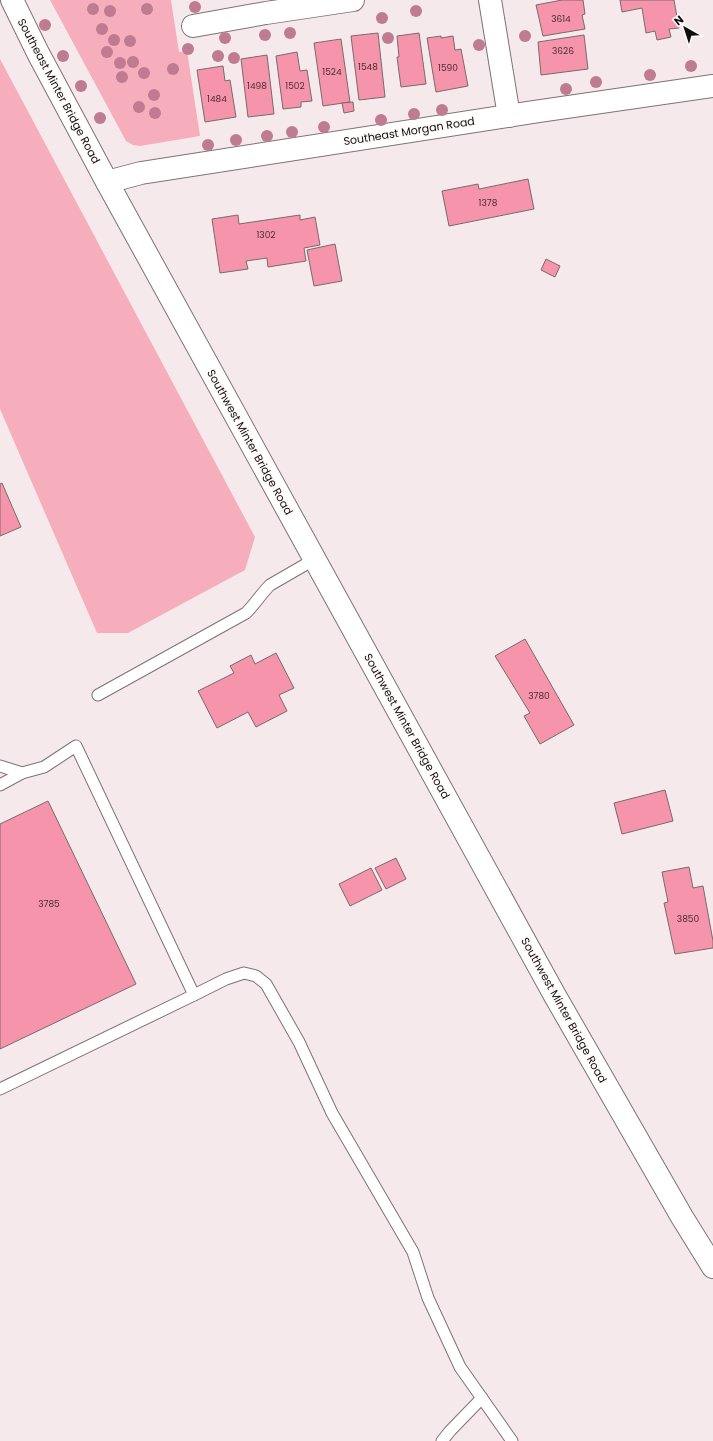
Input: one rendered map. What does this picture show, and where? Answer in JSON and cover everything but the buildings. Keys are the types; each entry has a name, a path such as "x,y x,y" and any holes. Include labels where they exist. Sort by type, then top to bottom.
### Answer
{"main road":[{"name":"Southeast Minter Bridge Road","path":"12,0 38,53 107,182"},
{"path":"193,26 265,6 353,0"},
{"path":"490,0 509,116"},
{"name":"Southeast Morgan Road","path":"107,182 134,174 713,86"},
{"name":"Southwest Minter Bridge Road","path":"107,182 554,994 682,1217 713,1267"}],"lane":[{"path":"98,695 246,613 254,606 263,591 270,585 314,559"},
{"path":"0,784 22,774 44,767 76,746 194,995"},
{"path":"0,766 22,774"},
{"path":"0,1089 226,979 244,973 256,976 266,984 299,1042 332,1113 413,1252 428,1298 460,1367 512,1441"},
{"path":"442,1441 482,1398"}],"shaded area":[{"path":"50,0 171,0 179,52 187,51 200,136 140,146 133,145 126,141"},
{"path":"0,59 255,537 245,570 128,633 97,633 0,409"}]}
